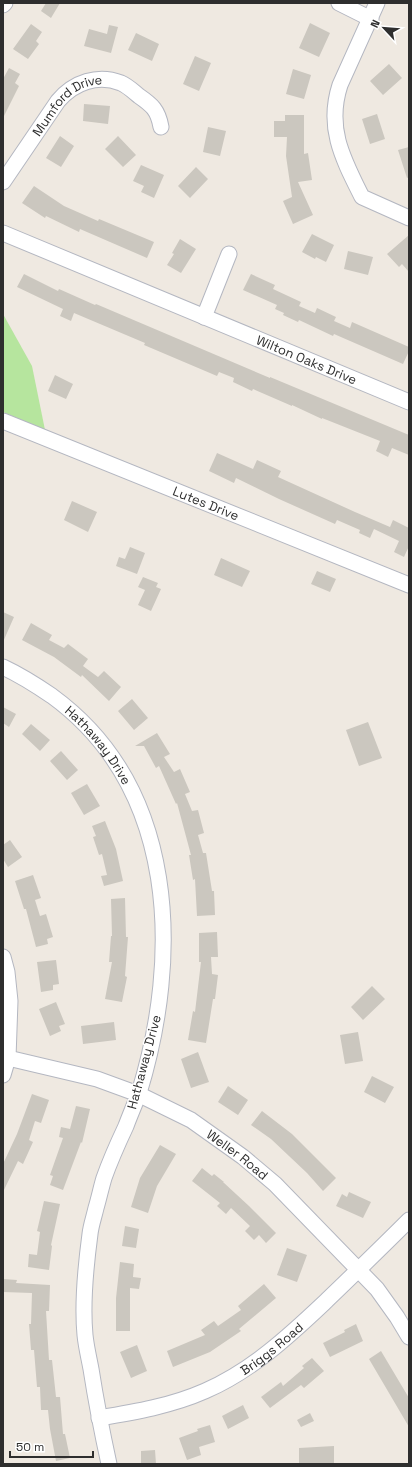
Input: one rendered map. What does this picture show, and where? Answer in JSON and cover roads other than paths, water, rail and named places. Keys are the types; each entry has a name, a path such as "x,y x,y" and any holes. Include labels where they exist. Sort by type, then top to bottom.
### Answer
{"street":[{"path":"339,3 371,19"},
{"path":"377,3 340,85 334,115 336,137 362,197 409,218"},
{"name":"Mumford Drive","path":"3,182 58,101 66,92 81,84 102,78 122,83 153,106 159,117 161,127"},
{"path":"3,233 204,317 229,254"},
{"name":"Wilton Oaks Drive","path":"204,317 409,402"},
{"name":"Lutes Drive","path":"3,421 409,585"},
{"name":"Hathaway Drive","path":"3,667 42,689 67,707 88,726 105,747 126,779 142,812 152,846 160,887 164,929 164,952 159,1008 138,1094 104,1179 90,1232 84,1296 85,1334 99,1418 109,1464"},
{"path":"3,956 7,972 10,1001 8,1058 3,1075"},
{"name":"Weller Road","path":"8,1058 97,1079 138,1094 191,1120 243,1157 275,1184 377,1289 409,1337"},
{"name":"Briggs Road","path":"99,1418 140,1411 178,1401 206,1391 238,1374 283,1342 409,1220"}]}
